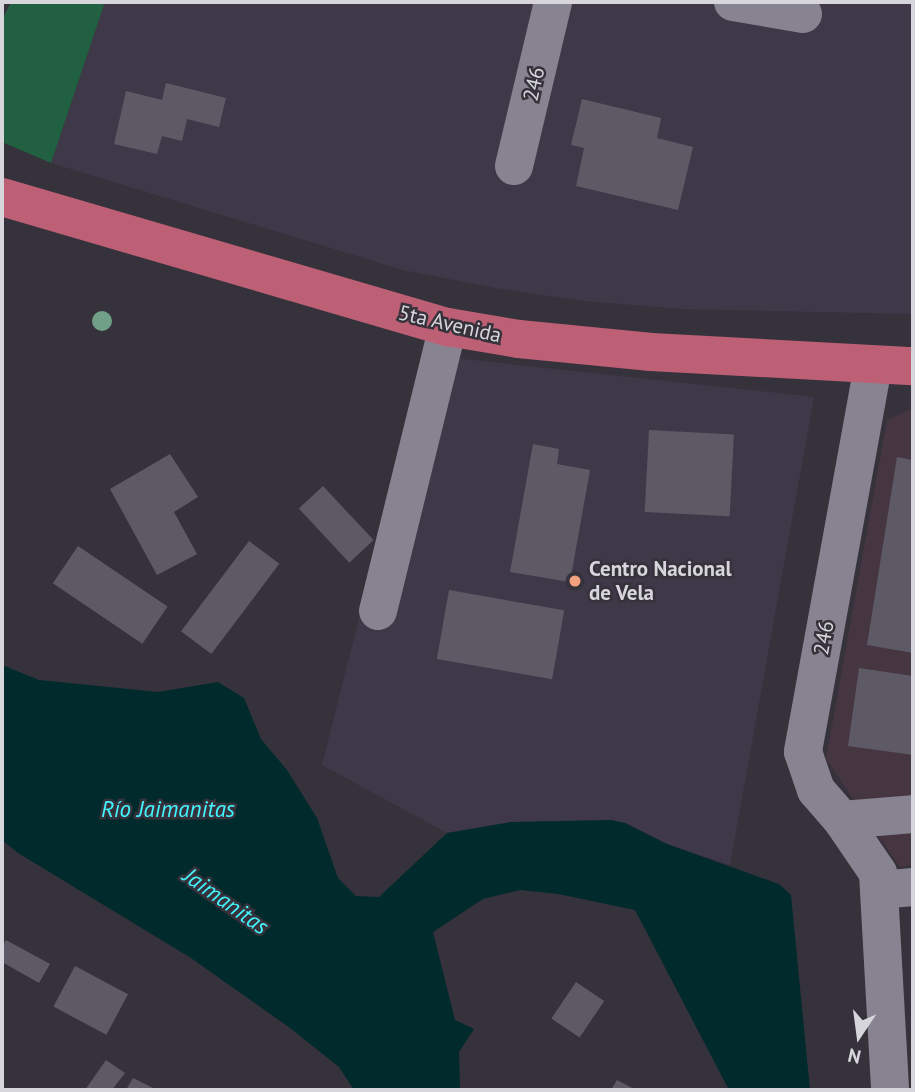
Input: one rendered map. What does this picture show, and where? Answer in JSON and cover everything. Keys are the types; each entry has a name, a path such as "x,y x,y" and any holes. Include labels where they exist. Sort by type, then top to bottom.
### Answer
{"highway":[{"name":"5ta Avenida","path":"17,201 449,327 519,339 650,352 873,366 913,366"}],"street":[{"name":"246","path":"514,166 553,2"},
{"path":"733,2 803,14"},
{"path":"378,611 449,327"},
{"name":"246","path":"873,366 803,752 816,790 842,820 878,873 896,888 890,1090"},
{"path":"842,820 913,814"}],"shaded area":[{"path":"105,2 913,2 913,314 682,309 584,301 495,288 403,270 51,163"},
{"name":"Centro Nacional de Vela","path":"426,355 814,397 730,865 667,844 626,823 611,820 511,822 447,833 322,765"},
{"path":"913,408 913,865 900,867 826,759 887,420"}],"green space":[{"path":"11,2 105,2 51,163 2,142 2,20"}],"water":[{"name":"Río Jaimanitas","path":"2,665 39,680 158,692 218,682 244,698 261,739 287,770 317,818 338,878 356,896 379,897 447,833 511,822 611,820 625,823 667,844 779,884 791,895 810,1090 729,1090 635,910 558,894 520,890 483,899 433,932 455,1020 474,1029 459,1052 460,1090 354,1090 339,1067 290,1028 191,958 18,853 2,840"}],"building":[{"path":"166,83 226,98 219,127 187,119 182,141 162,136 157,154 114,144 126,91 162,100"},
{"path":"582,99 661,118 657,138 693,147 678,210 576,186 584,148 571,145"},
{"path":"649,430 734,434 730,516 645,512"},
{"path":"533,444 559,449 557,464 590,470 570,582 510,572"},
{"path":"170,454 198,497 174,512 197,554 157,575 110,489"},
{"path":"897,457 913,460 913,653 867,645"},
{"path":"323,486 373,540 349,563 299,509"},
{"path":"249,541 279,564 211,654 181,631"},
{"path":"78,546 168,606 142,644 53,583"},
{"path":"449,590 564,610 552,679 437,659"},
{"path":"859,668 913,676 913,755 848,746"},
{"path":"6,940 50,964 39,983 2,962 2,946"},
{"path":"75,966 128,994 106,1035 53,1007"},
{"path":"576,982 604,1001 580,1037 551,1018"},
{"path":"106,1060 125,1073 112,1090 85,1090"},
{"path":"133,1078 157,1090 126,1090"},
{"path":"617,1080 636,1090 611,1090"}],"place":[{"name":"Centro Nacional de Vela","path":"575,581"}],"water label":[{"name":"Jaimanitas","path":"226,901"}]}
